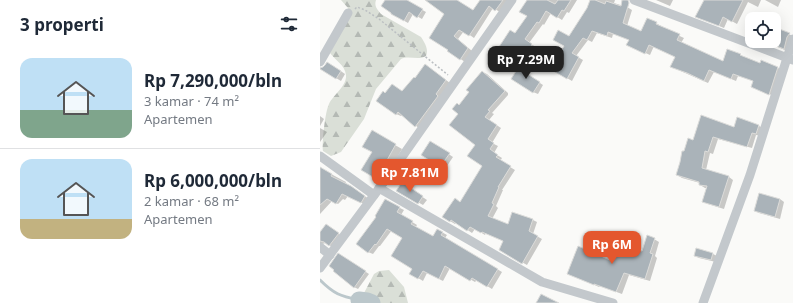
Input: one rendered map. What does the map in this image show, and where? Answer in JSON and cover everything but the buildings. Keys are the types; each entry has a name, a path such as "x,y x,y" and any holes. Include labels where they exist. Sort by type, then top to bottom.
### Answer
{"street":[{"path":"320,268 376,191 395,168 512,0"},
{"path":"634,0 790,59"},
{"path":"320,62 348,13"},
{"path":"703,303 750,175 790,59 793,39"},
{"path":"320,156 376,191 542,282 613,303"},
{"path":"320,247 330,255"}],"path":[{"path":"348,13 357,8 365,10 379,19 456,81"}],"green space":[{"path":"341,0 376,0 375,2 377,9 381,14 421,37 427,51 426,56 423,57 401,59 376,89 364,119 341,152 331,156 323,151 323,134 326,113 329,104 346,79 345,71 342,65 330,53 349,11"},
{"path":"389,270 404,287 408,303 352,303 359,300 374,274 379,271"}],"waterway":[{"path":"320,280 338,294 359,300"},
{"path":"359,300 372,303"}]}
